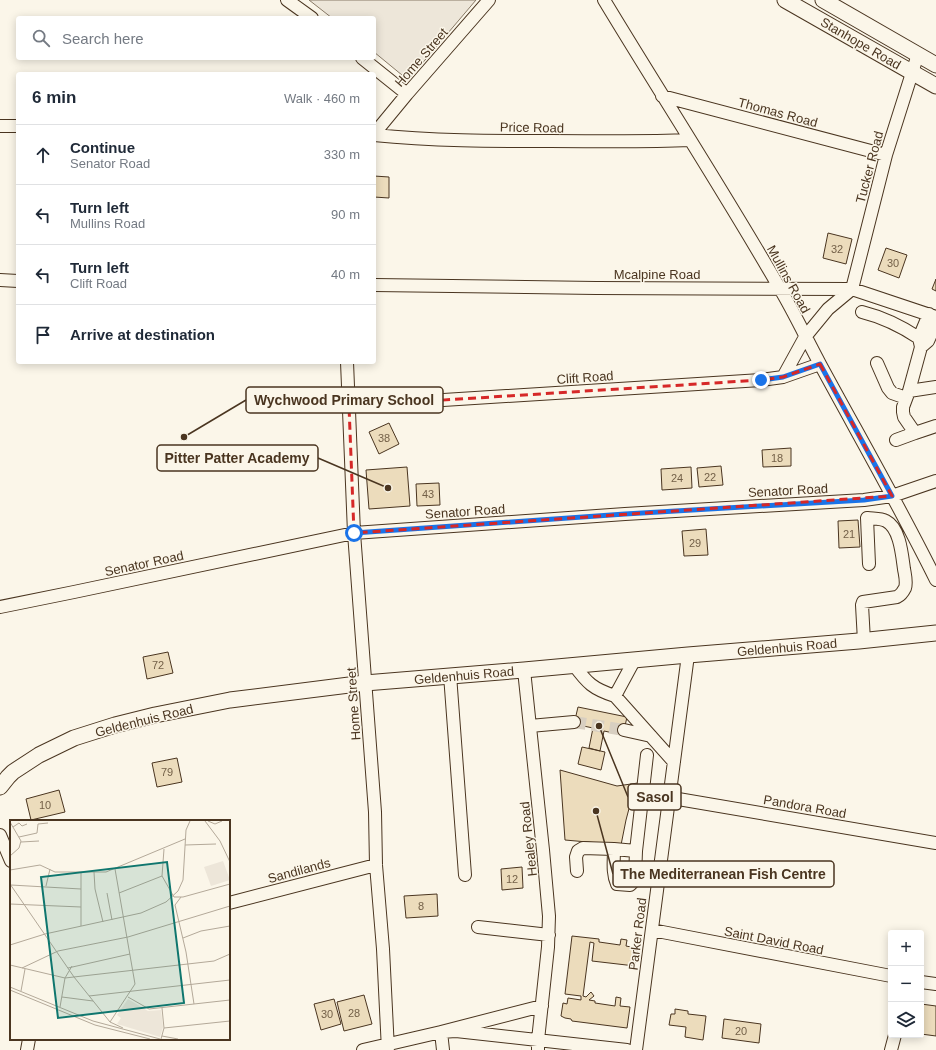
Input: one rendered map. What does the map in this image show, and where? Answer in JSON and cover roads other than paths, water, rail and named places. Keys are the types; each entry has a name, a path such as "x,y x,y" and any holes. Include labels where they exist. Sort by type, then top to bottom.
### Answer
{"main road":[{"name":"Stanhope Road","path":"785,0 936,86"},
{"name":"Stanhope Road","path":"823,0 936,65"},
{"name":"Geldenhuis Road","path":"3,782 39,755 74,738 114,725 211,704 365,683 450,675 864,641 934,637"}],"street":[{"path":"287,0 309,16"},
{"name":"Home Street","path":"376,132 489,0"},
{"name":"Mullins Road","path":"604,0 780,288 936,580"},
{"name":"Tucker Road","path":"852,288 886,155 918,54"},
{"path":"364,60 407,94"},
{"name":"Thomas Road","path":"662,96 886,155"},
{"path":"0,126 16,126"},
{"name":"Price Road","path":"376,134 404,138 518,141 655,142 690,140"},
{"path":"0,280 16,281"},
{"name":"Mcalpine Road","path":"376,285 580,288 852,288 934,318"},
{"path":"783,377 806,337 828,309 852,288"},
{"path":"862,312 889,321 908,330 926,342"},
{"path":"916,434 902,412 934,318"},
{"path":"877,363 888,388 892,393 907,394 936,387"},
{"name":"Home Street","path":"347,364 354,533 375,812 376,865 383,949 388,1047"},
{"name":"Clift Road","path":"349,406 761,380 783,377 820,364"},
{"path":"896,440 936,426"},
{"name":"Senator Road","path":"0,607 354,533 617,514 864,500 892,496 936,481"},
{"path":"864,500 867,518 869,564"},
{"path":"864,641 863,602 897,597 905,589 906,583 899,540 892,526 886,521 880,519 867,518"},
{"name":"Parker Road","path":"636,1050 688,655"},
{"path":"615,696 635,660"},
{"path":"574,665 584,679 594,687 615,696 674,762"},
{"name":"Healey Road","path":"524,670 544,850 549,916 549,935 538,1045"},
{"path":"450,675 465,874"},
{"path":"530,726 574,722"},
{"path":"624,730 651,736"},
{"path":"614,849 613,874 616,884 630,885 635,878 636,851 647,755"},
{"name":"Pandora Road","path":"643,792 936,843"},
{"path":"0,835 10,859"},
{"path":"577,871 576,857 578,851 583,848 636,851"},
{"name":"Sandilands","path":"230,903 376,865"},
{"path":"478,927 549,935"},
{"name":"Saint David Road","path":"652,930 888,975"},
{"path":"924,982 936,984"},
{"path":"363,1050 388,1047 542,1006"},
{"path":"441,1032 465,1032 538,1045 627,1050"},
{"path":"441,1032 442,1050"},
{"path":"891,1050 894,1038"},
{"path":"27,1050 29,1040"}],"tunnel":[{"path":"574,722 624,730"}],"place":[{"name":"Wychwood Primary School","path":"184,437"},
{"name":"Pitter Patter Academy","path":"388,488"},
{"name":"Sasol","path":"599,726"},
{"name":"The Mediterranean Fish Centre","path":"596,811"}]}
